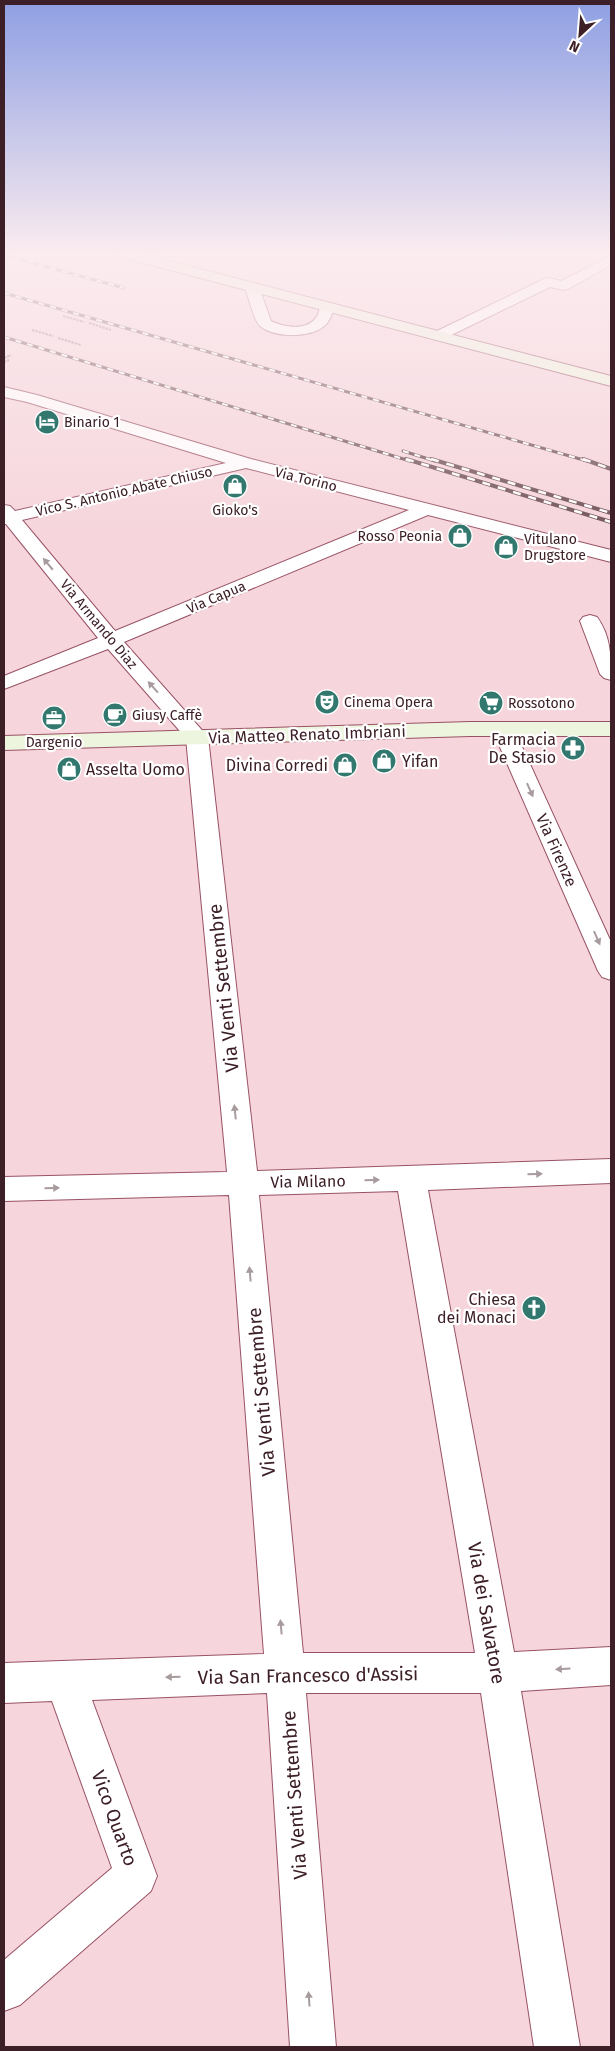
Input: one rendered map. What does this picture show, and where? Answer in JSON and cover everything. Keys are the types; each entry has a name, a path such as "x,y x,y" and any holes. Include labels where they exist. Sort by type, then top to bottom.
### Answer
{"street":[{"path":"483,348 611,381"},
{"name":"Via Torino","path":"4,392 32,398 245,463 611,556"},
{"name":"Vico S. Antonio Abate Chiuso","path":"6,516 245,463"},
{"name":"Via Capua","path":"4,683 427,509"},
{"name":"Via Armando Diaz","path":"6,516 111,640 198,737"},
{"path":"590,622 611,674"},
{"name":"Via Matteo Renato Imbriani","path":"4,743 503,729 611,729"},
{"name":"Via Firenze","path":"503,729 611,971"},
{"name":"Via Venti Settembre","path":"198,737 242,1183 285,1673 313,2047"},
{"name":"Via Milano","path":"4,1189 411,1179 611,1171"},
{"name":"Via dei Salvatore","path":"411,1179 498,1673 557,2047"},
{"name":"Via San Francesco d'Assisi","path":"4,1683 285,1673 498,1673 611,1666"},
{"name":"Vico Quarto","path":"4,1989 136,1876 65,1681"}],"path":[{"path":"4,358 11,355"},
{"path":"4,362 9,360"}],"railway":[{"path":"39,348 410,461"},
{"path":"194,348 587,461"},
{"path":"403,451 435,461"},
{"path":"406,459 611,522"},
{"path":"431,459 611,513"},
{"path":"583,459 611,469"}],"place":[{"name":"Binario 1","path":"47,422"},
{"name":"Gioko's","path":"235,486"},
{"name":"Rosso Peonia","path":"460,536"},
{"name":"Vitulano Drugstore","path":"506,547"},
{"name":"Cinema Opera","path":"327,702"},
{"name":"Rossotono","path":"491,703"},
{"name":"Giusy Caffè","path":"115,715"},
{"name":"Dargenio","path":"54,718"},
{"name":"Farmacia De Stasio","path":"573,748"},
{"name":"Yifan","path":"384,761"},
{"name":"Divina Corredi","path":"345,765"},
{"name":"Asselta Uomo","path":"69,769"},
{"name":"Chiesa dei Monaci","path":"534,1308"}]}
